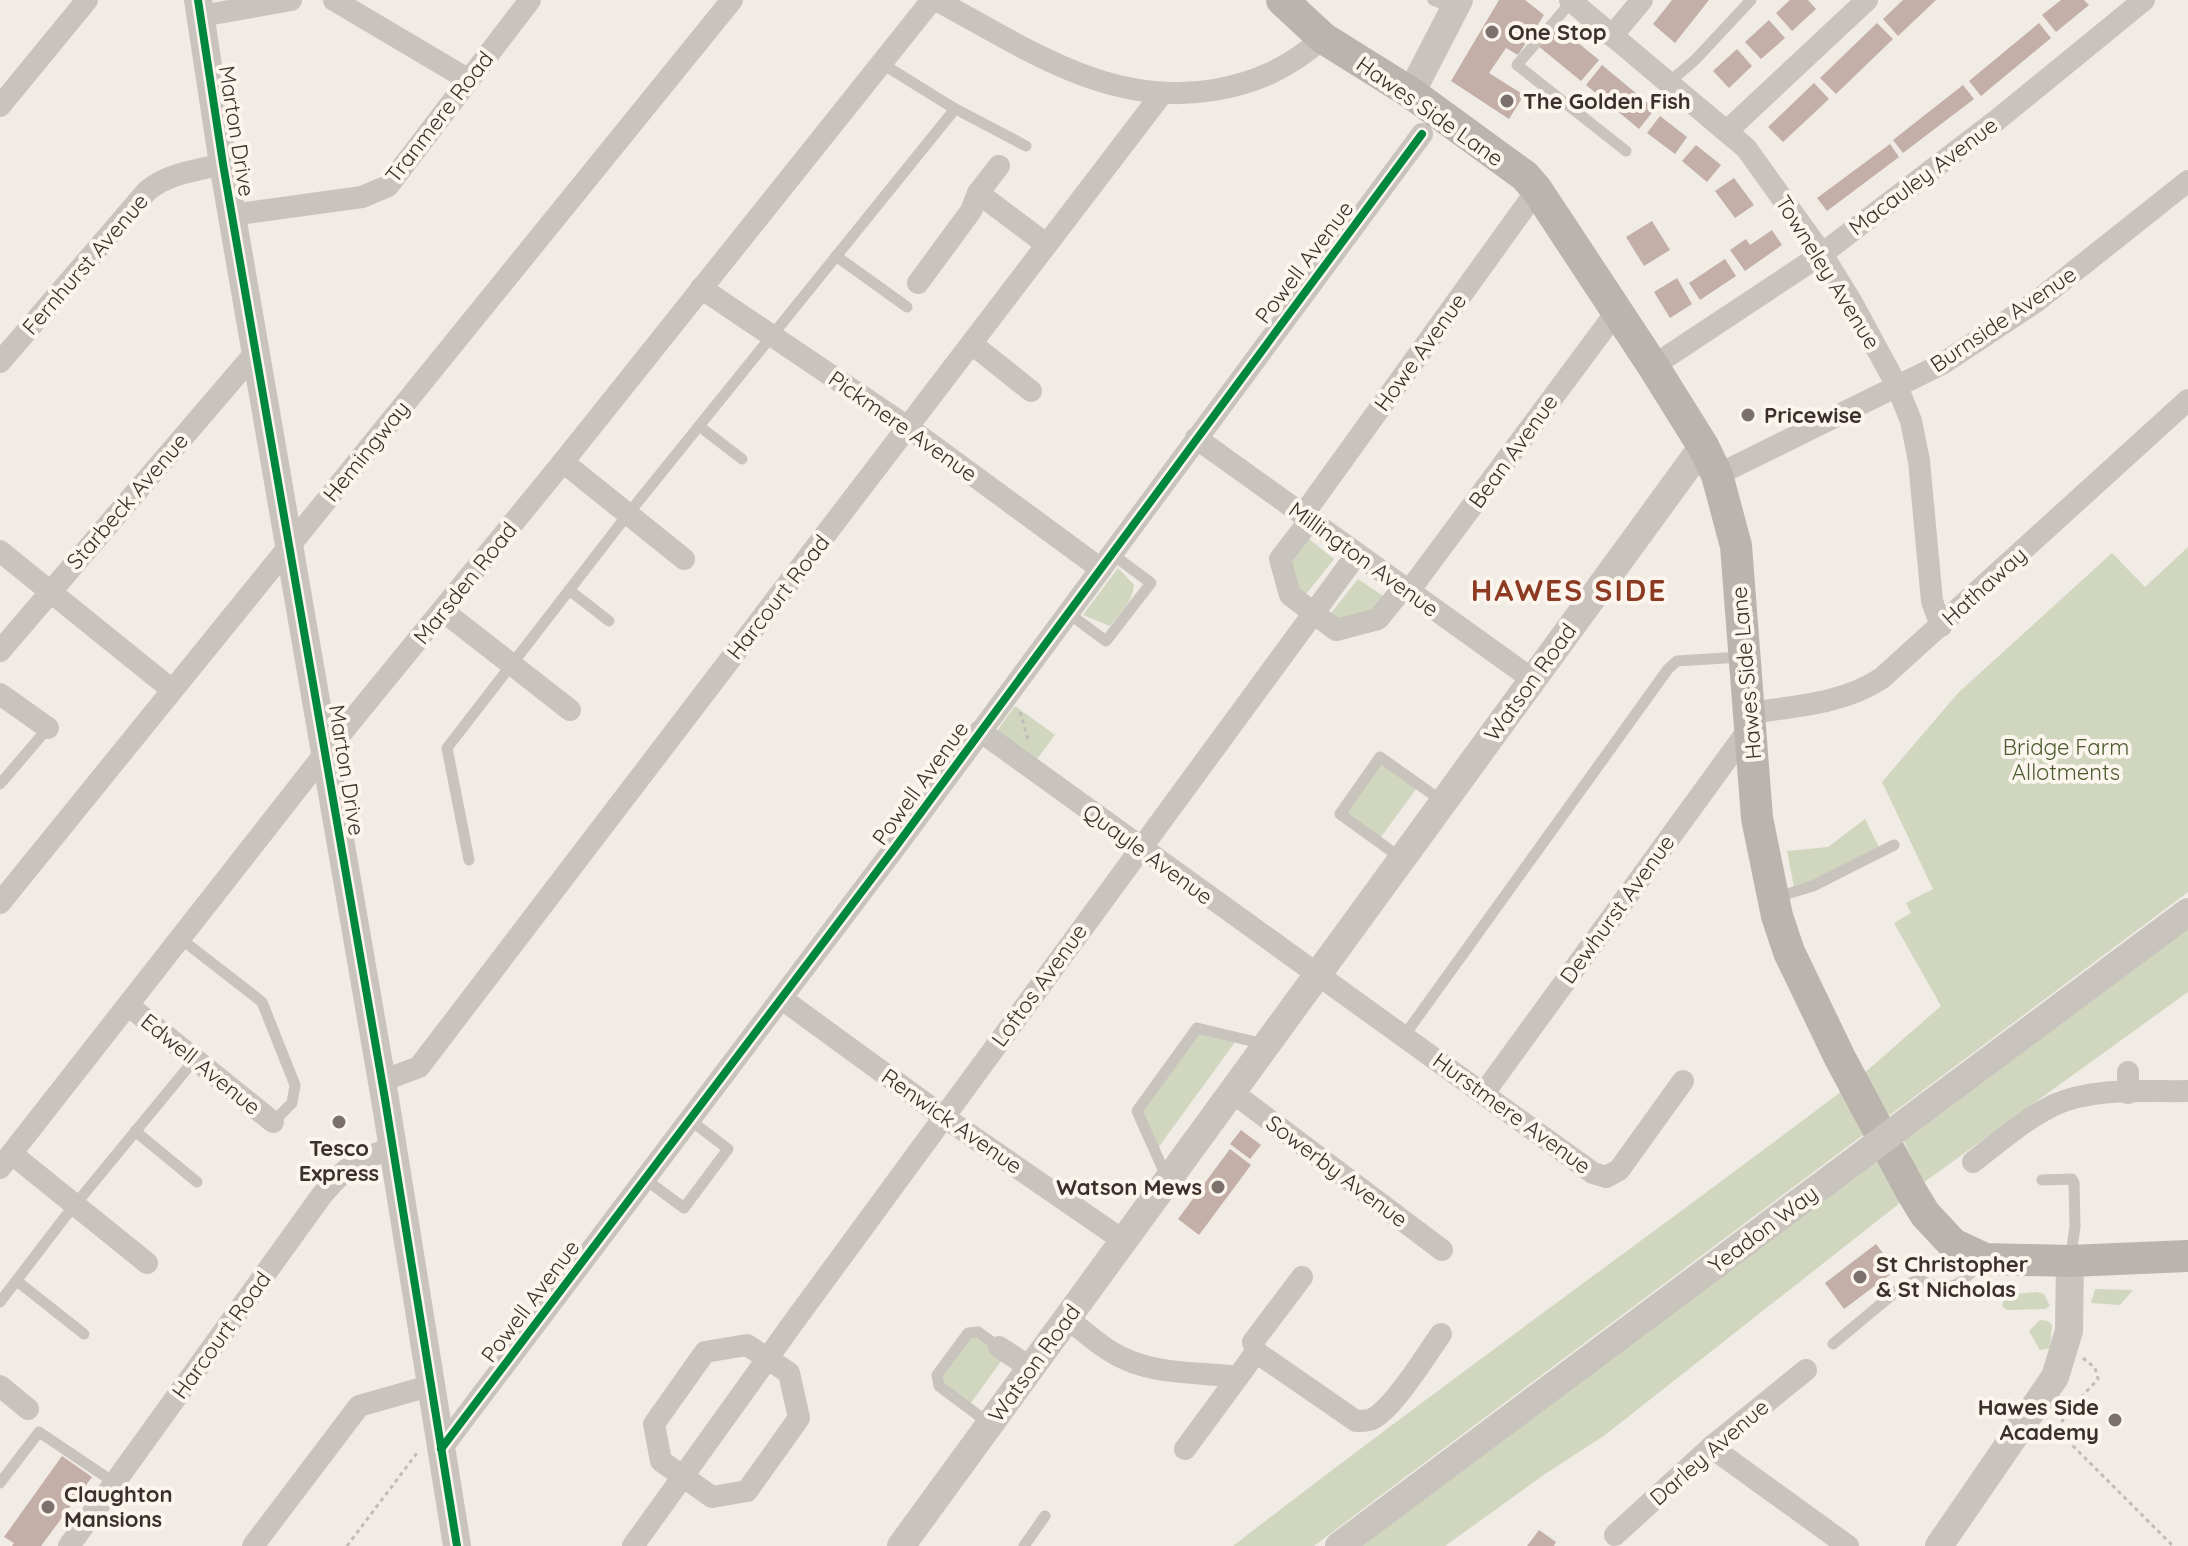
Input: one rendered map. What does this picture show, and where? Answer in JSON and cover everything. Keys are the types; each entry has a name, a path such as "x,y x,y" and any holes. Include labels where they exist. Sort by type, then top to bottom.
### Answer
{"main road":[{"name":"Hawes Side Lane","path":"1282,0 1323,38 1411,93 1525,176 1617,311 1703,446 1717,475 1736,546 1757,818 1773,898 1794,962 1840,1058 1925,1214 1953,1244 1985,1259 2070,1261 2188,1256"}],"street":[{"path":"0,106 87,0"},
{"path":"199,8 291,0"},
{"path":"334,0 469,80"},
{"name":"Tranmere Road","path":"232,215 362,197 378,192 396,176 530,0"},
{"name":"Hemingway","path":"0,903 732,0"},
{"path":"934,0 1070,71 1131,91 1161,95 1197,93 1254,81 1302,57 1323,38"},
{"name":"Marsden Road","path":"6,1161 326,752 934,0"},
{"path":"1612,36 1642,0"},
{"path":"1727,131 1867,0"},
{"name":"Macauley Avenue","path":"1653,366 1822,254 1997,120 2144,0"},
{"name":"Towneley Avenue","path":"1571,1 1746,148 1822,254 1851,301 1897,386 1911,421 1919,461 1932,601 1941,626"},
{"path":"1411,93 1449,3"},
{"name":"Marton Drive","path":"199,8 223,164 382,1081 457,1546"},
{"name":"Harcourt Road","path":"382,1081 419,1067 1161,95"},
{"name":"Powell Avenue","path":"438,1438 645,1179 782,999 1422,134"},
{"name":"Fernhurst Avenue","path":"0,362 147,191 171,176 223,164"},
{"path":"918,283 971,211 978,193 999,166"},
{"name":"Burnside Avenue","path":"1717,475 1942,364 2037,301 2188,181"},
{"name":"Howe Avenue","path":"1306,517 1537,190"},
{"path":"978,193 1046,244"},
{"name":"Pickmere Avenue","path":"701,288 1106,561"},
{"name":"Bean Avenue","path":"1407,589 1617,311"},
{"path":"972,344 1031,391"},
{"name":"Starbeck Avenue","path":"0,651 256,352"},
{"name":"Hathaway","path":"1751,719 1834,700 1862,691 1882,678 2188,400"},
{"name":"Millington Avenue","path":"1196,438 1532,679"},
{"name":"Watson Road","path":"906,1544 980,1416 1031,1368 1703,446"},
{"path":"563,462 684,559"},
{"path":"1306,517 1280,559 1290,595 1312,613 1336,630 1378,619 1407,589"},
{"path":"0,551 171,689"},
{"name":"Loftos Avenue","path":"633,1546 1139,848 1357,554"},
{"path":"443,611 570,710"},
{"path":"0,694 48,728"},
{"name":"Dewhurst Avenue","path":"1484,1093 1751,719"},
{"name":"Quayle Avenue","path":"980,731 1317,975"},
{"name":"Yeadon Way","path":"1339,1546 2188,912"},
{"name":"Hurstmere Avenue","path":"1317,975 1593,1173 1606,1177 1619,1170 1683,1081"},
{"name":"Renwick Avenue","path":"782,999 944,1117 1124,1241"},
{"name":"Edwell Avenue","path":"129,1006 273,1122"},
{"path":"1973,1162 2023,1124 2056,1104 2128,1082 2188,1091"},
{"name":"Sowerby Avenue","path":"1232,1092 1442,1250"},
{"name":"Harcourt Road","path":"69,1546 322,1195 345,1168 393,1148"},
{"path":"6,1161 75,1205 147,1263"},
{"path":"1939,1546 2055,1377 2069,1331 2070,1261"},
{"path":"1302,1277 1253,1342 1256,1352 1356,1421 1371,1420 1392,1401 1441,1334"},
{"path":"1067,1318 1121,1358 1135,1363 1157,1370 1238,1377"},
{"path":"747,1345 789,1373 799,1418 747,1491 712,1497 683,1477 661,1461 654,1424 705,1352 747,1345"},
{"path":"999,1347 1031,1368"},
{"path":"1185,1449 1256,1352"},
{"name":"Darley Avenue","path":"1615,1535 1711,1447 1806,1370"},
{"path":"0,1386 28,1409"},
{"path":"253,1546 359,1406 429,1386"},
{"path":"1711,1447 1848,1546"}],"lane":[{"path":"1668,83 1695,60 1751,0"},
{"path":"1571,1 1517,65 1626,151"},
{"path":"881,63 952,107 1026,146"},
{"path":"469,860 447,748 628,514 955,109 952,107"},
{"path":"836,256 907,307"},
{"path":"699,426 742,459"},
{"path":"1068,613 1106,641 1151,583 1106,561"},
{"path":"569,590 609,621"},
{"path":"1404,1036 1668,669 1677,661 1745,657"},
{"path":"2,777 48,728"},
{"path":"1401,858 1340,814 1380,757 1442,801"},
{"path":"1773,898 1813,886 1894,845"},
{"path":"181,939 262,1002 295,1085 292,1103 273,1122"},
{"path":"1168,1180 1137,1111 1162,1075 1197,1028 1266,1045"},
{"path":"0,1302 195,1059"},
{"path":"645,1179 684,1208 728,1149 690,1120"},
{"path":"135,1131 197,1182"},
{"path":"2042,1180 2072,1179 2074,1183 2075,1227 2070,1261"},
{"path":"1833,1344 1899,1289 1918,1279 1948,1289 1961,1282 1985,1259"},
{"path":"17,1281 84,1334"},
{"name":"Watson Road","path":"980,1416 939,1386 937,1375 968,1333 978,1332 999,1347"},
{"path":"0,1483 39,1432 115,1483"},
{"path":"1024,1546 1045,1516"}],"path":[{"path":"1013,686 1037,773"},
{"path":"2066,1342 2095,1368 2098,1379 2064,1416 2060,1428 2065,1438 2173,1546"},
{"path":"347,1546 438,1438"}],"green space":[{"path":"1300,532 1334,559 1299,603 1280,559"},
{"name":"Bridge Farm Allotments","path":"2188,547 2188,892 1886,1118 1862,1075 1941,1006 1894,923 1911,913 1906,903 1933,889 1882,782 1958,693 2112,553 2145,587"},
{"path":"1118,568 1134,585 1122,612 1110,626 1083,615"},
{"path":"1358,579 1392,602 1378,619 1324,622"},
{"path":"1015,706 1055,735 1034,763 994,735"},
{"path":"1380,757 1419,785 1378,841 1340,814"},
{"path":"1865,819 1881,851 1795,892 1787,851 1828,847"},
{"path":"2188,927 2188,992 1923,1183 1904,1141"},
{"path":"1197,1028 1238,1038 1155,1152 1137,1111"},
{"path":"1846,1088 1867,1132 1314,1546 1233,1546 1385,1430"},
{"path":"1879,1159 1900,1203 1605,1435 1445,1546 1358,1546"},
{"path":"2095,1289 2133,1290 2120,1305 2091,1303"},
{"path":"2044,1294 2050,1306 2045,1309 2007,1310 2002,1306 2005,1295"},
{"path":"2040,1320 2052,1325 2050,1348 2040,1350 2029,1331"},
{"path":"968,1333 1007,1353 968,1407 939,1386 937,1375"}],"building":[{"path":"1499,0 1525,0 1544,15 1518,55 1506,48 1489,73 1524,95 1509,119 1451,81"},
{"path":"1672,0 1709,0 1675,43 1653,24"},
{"path":"1790,0 1808,0 1816,9 1792,31 1776,13"},
{"path":"1903,0 1936,0 1898,36 1883,19"},
{"path":"2061,0 2084,0 2089,5 2056,32 2042,15"},
{"path":"1769,20 1785,38 1761,59 1745,42"},
{"path":"1877,23 1893,39 1836,94 1820,78"},
{"path":"2039,23 2051,38 1981,96 1969,81"},
{"path":"1555,24 1599,60 1581,81 1537,45"},
{"path":"1737,49 1752,66 1729,88 1713,71"},
{"path":"1602,65 1655,109 1639,129 1586,85"},
{"path":"1814,83 1829,99 1783,142 1768,127"},
{"path":"1963,85 1974,99 1903,153 1893,140"},
{"path":"1660,116 1687,137 1675,154 1647,133"},
{"path":"1890,144 1899,157 1827,211 1817,198"},
{"path":"1696,145 1721,165 1707,182 1682,161"},
{"path":"1734,178 1754,205 1735,218 1715,191"},
{"path":"1652,221 1670,250 1644,266 1626,237"},
{"path":"1772,230 1782,245 1745,271 1730,250 1746,239 1750,245"},
{"path":"1725,259 1736,276 1700,300 1689,283"},
{"path":"1677,278 1692,304 1670,318 1654,292"},
{"path":"1241,1130 1261,1145 1250,1159 1230,1144"},
{"path":"1230,1149 1251,1165 1199,1235 1178,1219"},
{"name":"St Christopher & St Nicholas","path":"1876,1244 1896,1270 1844,1309 1825,1283"},
{"name":"Claughton Mansions","path":"62,1456 92,1477 41,1546 12,1546 14,1543 4,1537"},
{"path":"1539,1530 1556,1542 1554,1546 1527,1546"}],"cycle path":[{"path":"198,0 223,164 385,1099 457,1546"},
{"path":"441,1449 897,845 1422,134"}],"place":[{"name":"One Stop","path":"1492,32"},
{"name":"The Golden Fish","path":"1507,101"},
{"name":"Pricewise","path":"1748,415"},
{"name":"Tesco Express","path":"339,1122"},
{"name":"Watson Mews","path":"1218,1187"},
{"name":"St Christopher & St Nicholas","path":"1860,1277"},
{"name":"Hawes Side Academy","path":"2115,1420"},
{"name":"Claughton Mansions","path":"48,1507"}],"district":[{"name":"HAWES SIDE","path":"1569,590"}]}
